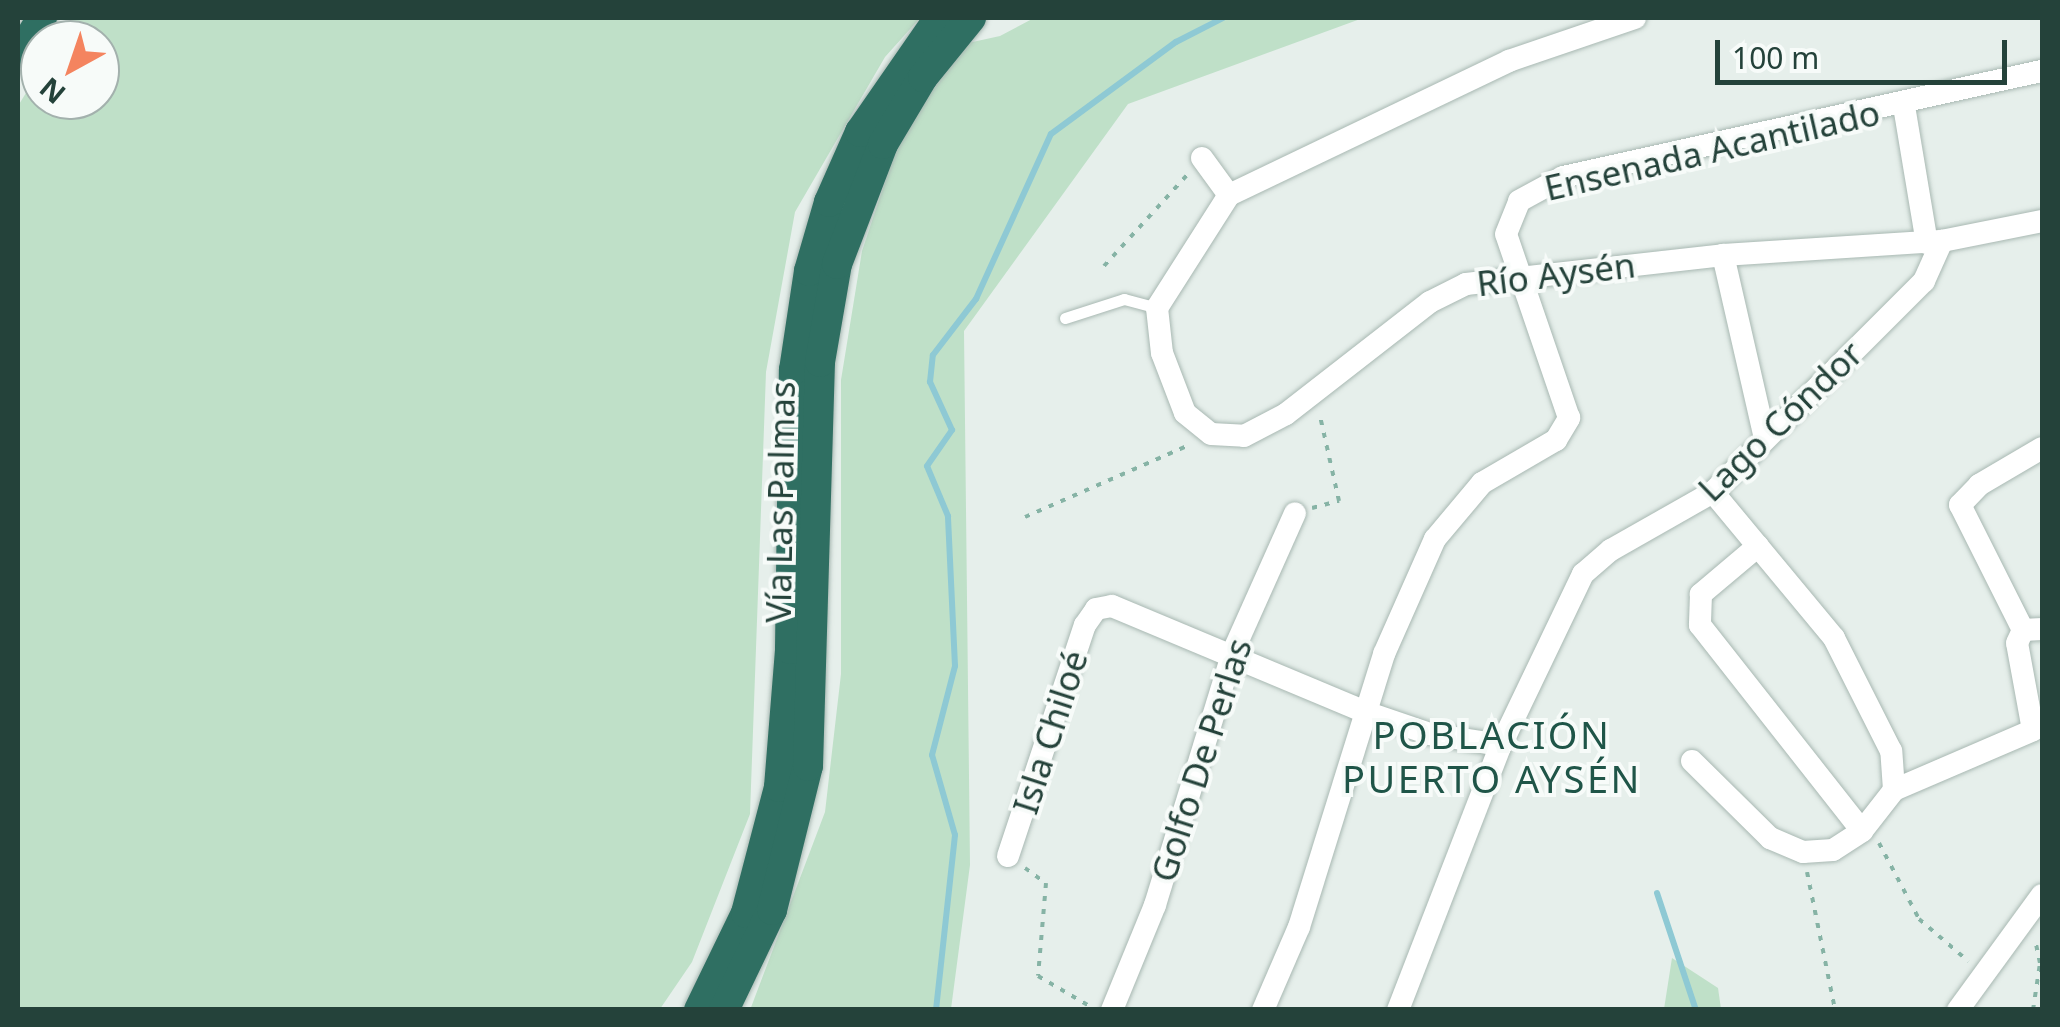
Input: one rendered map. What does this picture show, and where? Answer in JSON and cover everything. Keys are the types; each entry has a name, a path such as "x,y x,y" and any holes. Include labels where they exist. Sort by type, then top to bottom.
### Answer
{"highway":[{"path":"18,56 42,18"},
{"name":"Vía Las Palmas","path":"699,1010 746,913 778,787 790,648 794,370 809,271 829,202 860,132 938,18"},
{"name":"Vía Las Palmas","path":"724,1010 772,910 808,766 820,362 832,282 882,144 922,77 971,18"}],"street":[{"path":"1211,434 1185,413 1162,353 1158,308 1229,195 1510,61 1635,18"},
{"name":"Ensenada Acantilado","path":"1517,274 1506,234 1508,216 1534,188 1904,106 2042,71"},
{"path":"1904,106 1935,242"},
{"path":"1202,158 1229,195"},
{"name":"Río Aysén","path":"1211,434 1244,436 1314,392 1430,302 1466,284 1517,274 1724,255 1935,242 2042,221"},
{"name":"Lago Cóndor","path":"1398,1010 1501,746 1583,574 1611,550 1712,492 1924,281 1935,242"},
{"path":"1724,255 1766,438"},
{"path":"1263,1010 1299,927 1365,712 1435,538 1482,484 1556,440 1570,418 1517,274"},
{"path":"1692,761 1770,838 1803,852 1833,850 1866,828 1894,790 2033,730 2035,716 2016,658 2033,630 1966,527 1960,505 1979,484 2042,448"},
{"path":"1712,492 1834,638 1891,751 1894,790"},
{"name":"Golfo De Perlas","path":"1112,1010 1154,905 1232,654 1294,512"},
{"path":"1758,546 1701,594 1700,625 1866,828"},
{"name":"Isla Chiloé","path":"1008,856 1096,610 1112,606 1232,654"},
{"path":"1232,654 1365,712 1430,734 1501,746"},
{"path":"1958,1010 1986,978 2042,896"}],"lane":[{"path":"1065,318 1124,299 1158,308"}],"path":[{"path":"1104,266 1202,158"},
{"path":"1294,512 1339,501 1314,392"},
{"path":"1025,516 1211,434"},
{"path":"1866,828 1919,919 1986,978"},
{"path":"1803,852 1835,1010"},
{"path":"1008,856 1046,882 1038,976 1095,1010"},
{"path":"2030,916 2040,963 2034,1010"}],"green space":[{"path":"920,18 885,57 795,212 766,372 750,814 692,962 660,1009 18,1009 18,106 20,103 20,120 120,120 120,20 72,20"},
{"path":"1034,18 1363,18 1128,104 964,331 970,865 951,1009 750,1010 825,812 841,674 841,380 862,251 893,158 916,112 968,43 1000,36"},
{"path":"1672,958 1718,988 1721,1009 1664,1009"}],"waterway":[{"path":"936,1010 955,835 932,755 955,666 948,516 927,466 952,430 930,382 933,355 976,299 1051,134 1176,42 1223,18"},
{"path":"1657,893 1696,1010"}],"district":[{"name":"POBLACIÓN PUERTO AYSÉN","path":"1492,757"}]}
